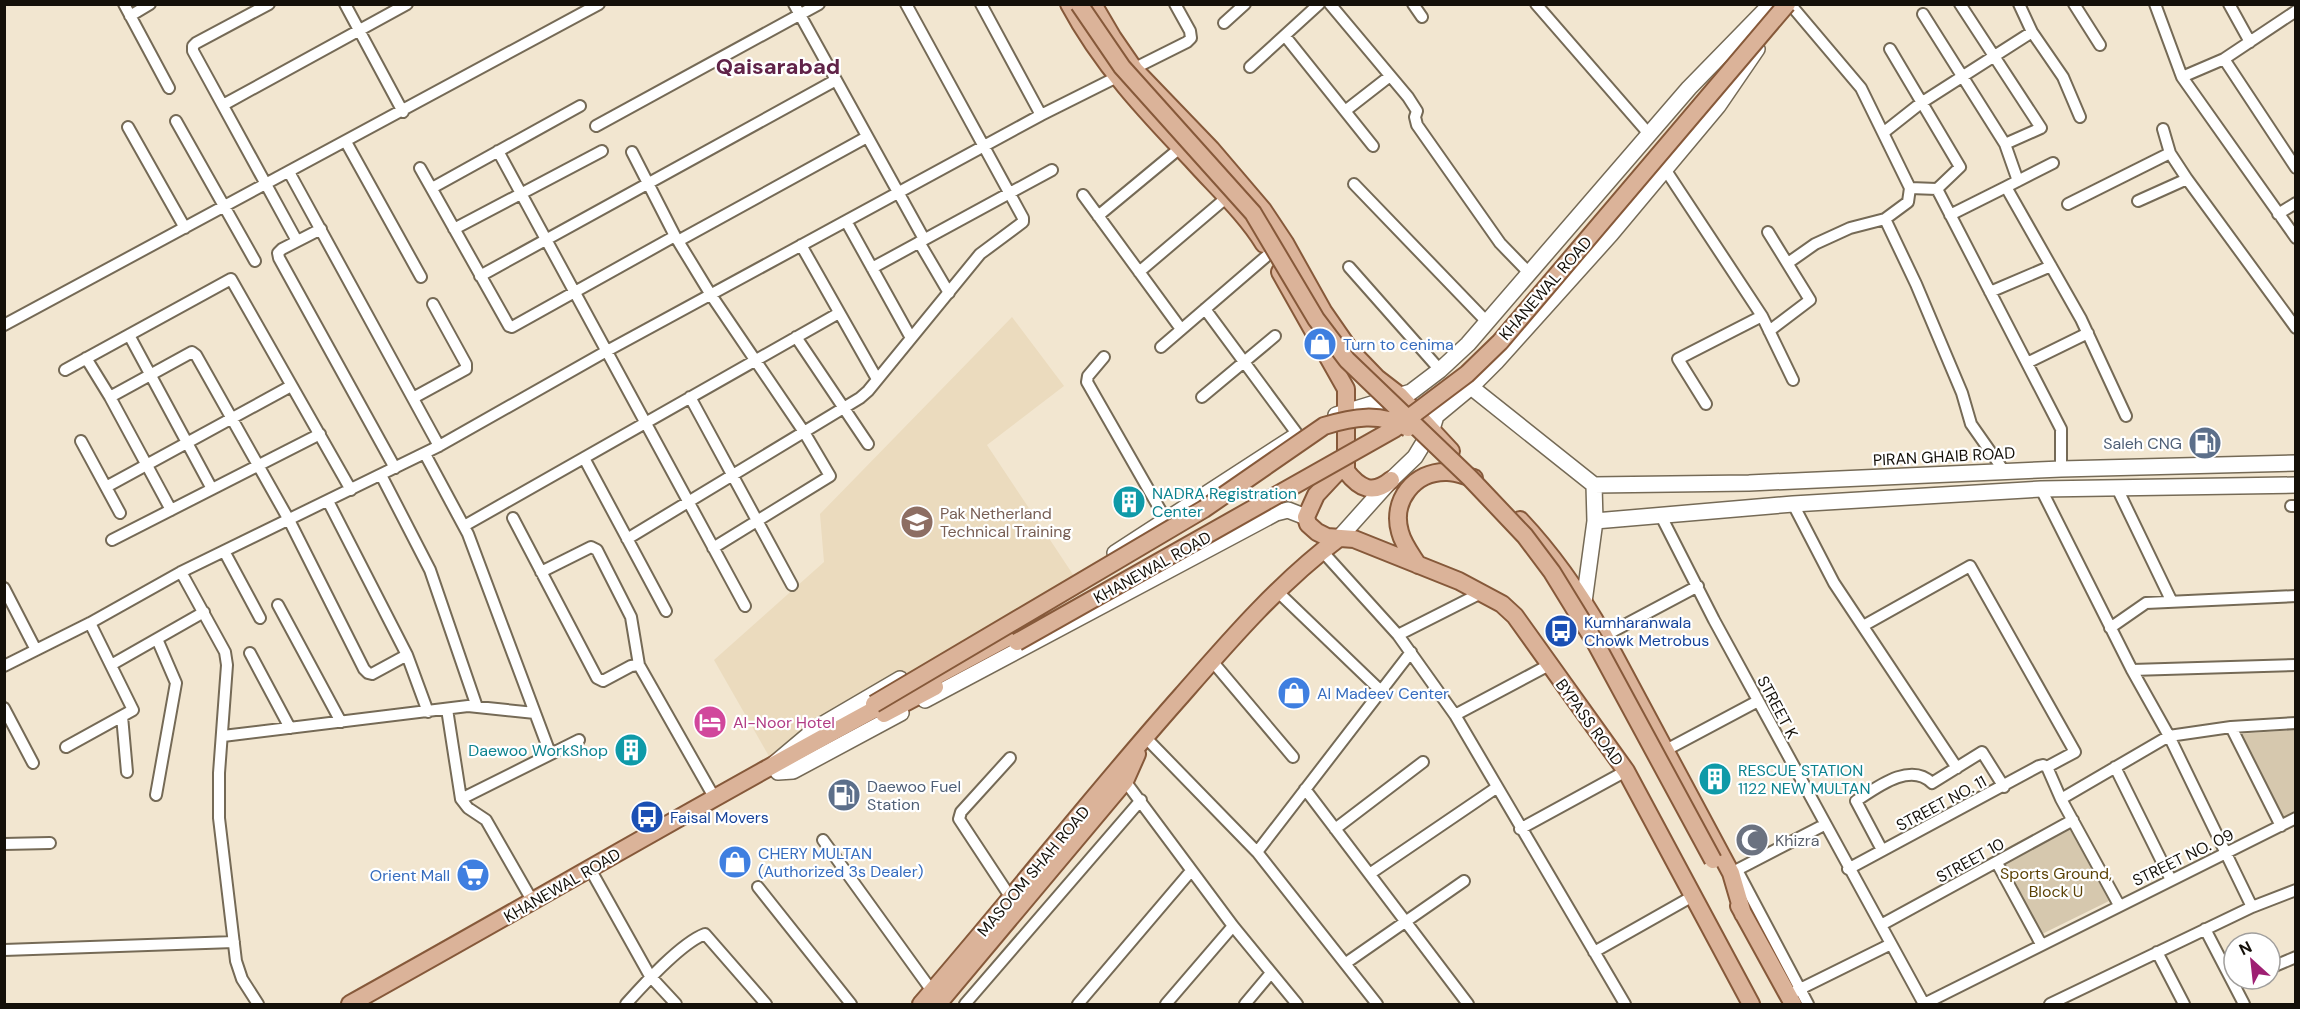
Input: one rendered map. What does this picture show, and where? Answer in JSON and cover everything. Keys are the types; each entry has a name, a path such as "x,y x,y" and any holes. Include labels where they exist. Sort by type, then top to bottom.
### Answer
{"main road":[{"path":"1069,4 1085,34 1116,77 1256,232 1339,373 1346,389 1346,471 1364,488 1383,486 1391,480"},
{"path":"1079,4 1122,67 1253,213 1316,319 1347,360 1526,536 1552,572 1595,642 1743,914 1794,996"},
{"path":"1093,4 1135,70 1249,192 1285,243 1334,330 1369,370 1432,429 1536,537 1584,602 1734,872 1743,914"},
{"name":"KHANEWAL ROAD","path":"367,1005 594,876 776,768 814,742 1043,618 1247,500 1385,424 1447,381 1506,324 1771,4"},
{"name":"KHANEWAL ROAD","path":"350,1005 714,797 776,768 1017,642 1394,429 1467,374 1507,333 1788,4"},
{"path":"814,742 1204,508 1324,426 1346,419 1380,417 1398,423 1437,446"},
{"path":"1306,517 1316,495 1345,464"},
{"path":"1418,565 1400,530 1398,513 1400,501 1407,489 1418,480 1445,472 1480,480"},
{"name":"BYPASS ROAD","path":"1306,517 1308,524 1317,532 1339,538 1354,539 1483,592 1515,616 1626,771 1751,1005"},
{"name":"MASOOM SHAH ROAD","path":"935,998 1011,898 1145,737 1212,661 1278,592 1339,538"},
{"name":"MASOOM SHAH ROAD","path":"921,1005 935,998 1125,782 1145,737"}],"street":[{"path":"124,4 169,88"},
{"path":"130,16 150,4"},
{"path":"269,4 193,46 193,51 297,241"},
{"path":"345,4 403,111"},
{"path":"223,105 407,4"},
{"path":"4,325 599,4"},
{"path":"794,4 898,194 949,293"},
{"path":"596,126 819,4"},
{"path":"627,539 860,398 980,254 1023,222 906,4"},
{"path":"981,4 1041,115"},
{"path":"4,666 90,623 181,572 440,446 605,352 1041,115 1116,77 1135,70 1191,38 1190,31 1175,4"},
{"path":"1224,23 1245,4"},
{"path":"1250,67 1319,4"},
{"path":"1330,4 1417,111 1415,117 1417,125 1500,243 1530,274"},
{"path":"1413,4 1422,18"},
{"path":"1536,4 1649,134"},
{"name":"KHANEWAL ROAD","path":"776,768 818,727 1100,561 1318,422 1422,385 1468,344 1689,88 1771,4"},
{"path":"1339,538 1415,457 1432,429 1436,416 1490,369 1665,170 1718,106 1788,4 1861,88 1910,188 1908,202 1885,219 1850,228 1815,244 1788,264"},
{"path":"1960,4 2041,128 2005,144"},
{"path":"2019,4 2032,32 2063,76 2080,117"},
{"path":"2074,4 2100,45"},
{"path":"2155,4 2182,77 2295,238"},
{"path":"2229,4 2250,42"},
{"path":"2182,77 2224,59 2295,11"},
{"path":"1923,14 2005,144 2018,181"},
{"path":"1883,133 1921,103 2032,32"},
{"path":"1285,36 1373,146"},
{"path":"1890,49 1960,167 1937,189 1910,188"},
{"path":"2224,59 2295,168"},
{"path":"1345,111 1390,76"},
{"path":"480,276 836,80"},
{"path":"432,188 580,106"},
{"path":"176,121 255,261"},
{"path":"128,127 185,228"},
{"path":"2163,129 2170,153 2187,179 2295,328"},
{"path":"420,168 506,322 512,327 573,292 867,137"},
{"path":"346,142 421,277"},
{"path":"1098,216 1180,148"},
{"path":"498,151 605,352 745,606"},
{"path":"454,229 602,151"},
{"path":"632,152 677,238 711,295 804,432 830,476 713,548"},
{"path":"2068,204 2170,153"},
{"path":"1950,215 2053,163"},
{"path":"872,268 1052,170"},
{"path":"1665,170 1762,316 1792,380"},
{"path":"289,172 440,446"},
{"path":"2138,201 2187,179"},
{"path":"1354,184 1487,322"},
{"path":"2006,187 2088,333 2126,416"},
{"path":"1937,189 2061,429 2061,469"},
{"path":"1083,195 1181,329"},
{"path":"1139,272 1226,198"},
{"path":"2278,214 2295,203"},
{"path":"1885,219 1916,284 1962,393 1971,424 2008,471 2011,491"},
{"path":"846,221 911,338"},
{"path":"321,230 282,249 278,253 279,258 395,468"},
{"path":"1768,232 1810,300 1769,331"},
{"path":"801,245 877,379"},
{"path":"1161,347 1269,254"},
{"path":"1990,292 2051,266"},
{"path":"1349,267 1440,370"},
{"path":"65,370 231,279 351,489"},
{"path":"413,398 466,369 466,364 433,304"},
{"path":"1205,309 1298,435"},
{"path":"464,526 839,313"},
{"path":"1706,404 1678,359 1762,316"},
{"path":"2027,363 2088,333"},
{"path":"129,335 212,489"},
{"path":"1202,397 1275,336"},
{"path":"1468,344 1488,336 1496,340 1499,348 1498,356 1490,369"},
{"path":"796,337 868,444"},
{"path":"110,397 192,352 196,355 289,520 368,674 407,655"},
{"path":"1104,357 1088,376 1087,382 1166,520"},
{"path":"86,358 110,397 171,510"},
{"path":"106,486 291,386"},
{"path":"1471,387 1594,485 1595,521 1584,602"},
{"path":"690,397 792,585"},
{"path":"112,540 320,434"},
{"path":"81,441 120,513"},
{"path":"424,454 464,526 550,753"},
{"path":"584,458 666,611"},
{"name":"PIRAN GHAIB ROAD","path":"1594,485 2295,463"},
{"path":"2229,465 2231,487"},
{"path":"381,475 430,570 477,707"},
{"path":"1870,477 1870,499"},
{"path":"1712,483 1712,511"},
{"path":"1595,521 1793,504 2041,489 2295,485"},
{"path":"2117,488 2171,600"},
{"path":"2041,489 2110,628 2169,736 2252,907"},
{"path":"328,501 407,655 428,712"},
{"path":"1793,504 1834,583 1957,768"},
{"path":"776,768 794,771 1276,513 1288,510 1306,517"},
{"name":"STREET K","path":"1661,516 1824,825 1924,1004"},
{"path":"513,518 599,680 603,681 631,666 639,665"},
{"path":"541,572 591,547 597,550 628,608 639,665 714,797"},
{"path":"224,551 260,618"},
{"path":"1322,551 1398,635 1455,715 1625,1005"},
{"name":"STREET NO. 11","path":"1848,869 2039,766 2047,767 2075,752 1970,566 1863,626"},
{"path":"181,572 225,652 227,680 219,773 219,818 237,969 258,1005"},
{"path":"1604,636 1698,586"},
{"path":"4,588 36,650"},
{"path":"1278,592 1381,691"},
{"path":"1398,635 1483,592"},
{"path":"2110,628 2146,603 2171,600 2295,596"},
{"path":"278,605 341,722"},
{"path":"111,665 204,612"},
{"path":"66,747 133,710 90,623"},
{"path":"156,795 176,683 157,639"},
{"path":"1257,852 1411,652"},
{"path":"250,653 290,728"},
{"path":"1212,661 1293,757"},
{"path":"1455,715 1549,665"},
{"path":"2132,670 2295,665"},
{"path":"1666,750 1758,701"},
{"path":"223,736 447,709 477,707 535,712"},
{"path":"4,708 33,763"},
{"path":"447,709 461,799 468,808 486,820 533,902"},
{"path":"122,716 127,772"},
{"path":"2061,799 2169,736 2231,727 2295,723"},
{"path":"2231,727 2281,826"},
{"path":"1145,737 1257,852 1377,1005"},
{"path":"461,799 579,740"},
{"path":"1882,850 1856,801 1894,778 1905,775 1916,776 1928,779 1932,783 1982,752 2004,786"},
{"path":"1010,758 962,812 959,819 1011,898"},
{"path":"1335,829 1424,762"},
{"path":"2047,767 2061,799 2119,905"},
{"path":"2115,767 2171,880"},
{"path":"1520,829 1626,771"},
{"path":"1125,782 1141,800 1233,926 1297,1005"},
{"path":"1371,873 1496,788"},
{"path":"1305,789 1371,873 1468,1005"},
{"path":"965,1005 1141,800"},
{"name":"STREET NO. 09","path":"1924,1004 2295,818"},
{"name":"STREET 10","path":"1881,925 2073,820"},
{"path":"1808,1005 1794,996 1734,872 1824,825"},
{"path":"823,840 935,998"},
{"path":"4,844 50,843"},
{"path":"1996,863 2041,945"},
{"path":"1078,1005 1191,871"},
{"path":"594,876 650,976 676,1005"},
{"path":"1346,963 1464,881"},
{"path":"758,887 851,1005"},
{"path":"2050,1005 2205,929 2295,890"},
{"path":"1594,952 1693,896"},
{"path":"1167,1005 1233,926"},
{"path":"2205,929 2222,957"},
{"path":"626,1005 650,976 705,934 766,1005"},
{"path":"4,950 234,942"},
{"path":"1794,996 1891,944"},
{"path":"2157,952 2184,1005"},
{"path":"1245,1005 1271,973"}],"shaded area":[{"path":"1012,317 1064,386 987,445 1076,579 770,758 714,660 824,562 820,514"}],"green space":[{"path":"2295,730 2295,812 2281,819 2238,734"},
{"name":"Sports Ground, Block U","path":"2070,829 2109,901 2042,934 2003,864"}],"place":[{"name":"Turn to cenima","path":"1320,344"},
{"name":"Saleh CNG","path":"2205,443"},
{"name":"NADRA Registration Center","path":"1129,502"},
{"name":"Pak Netherland Technical Training","path":"917,522"},
{"name":"Kumharanwala Chowk Metrobus","path":"1561,631"},
{"name":"Al Madeev Center","path":"1294,693"},
{"name":"Al-Noor Hotel","path":"710,722"},
{"name":"Daewoo WorkShop","path":"631,750"},
{"name":"RESCUE STATION 1122 NEW MULTAN","path":"1715,779"},
{"name":"Daewoo Fuel Station","path":"844,795"},
{"name":"Faisal Movers","path":"647,817"},
{"name":"Khizra","path":"1752,840"},
{"name":"CHERY MULTAN (Authorized 3s Dealer)","path":"735,862"},
{"name":"Orient Mall","path":"473,875"}],"district":[{"name":"Qaisarabad","path":"778,66"}]}
